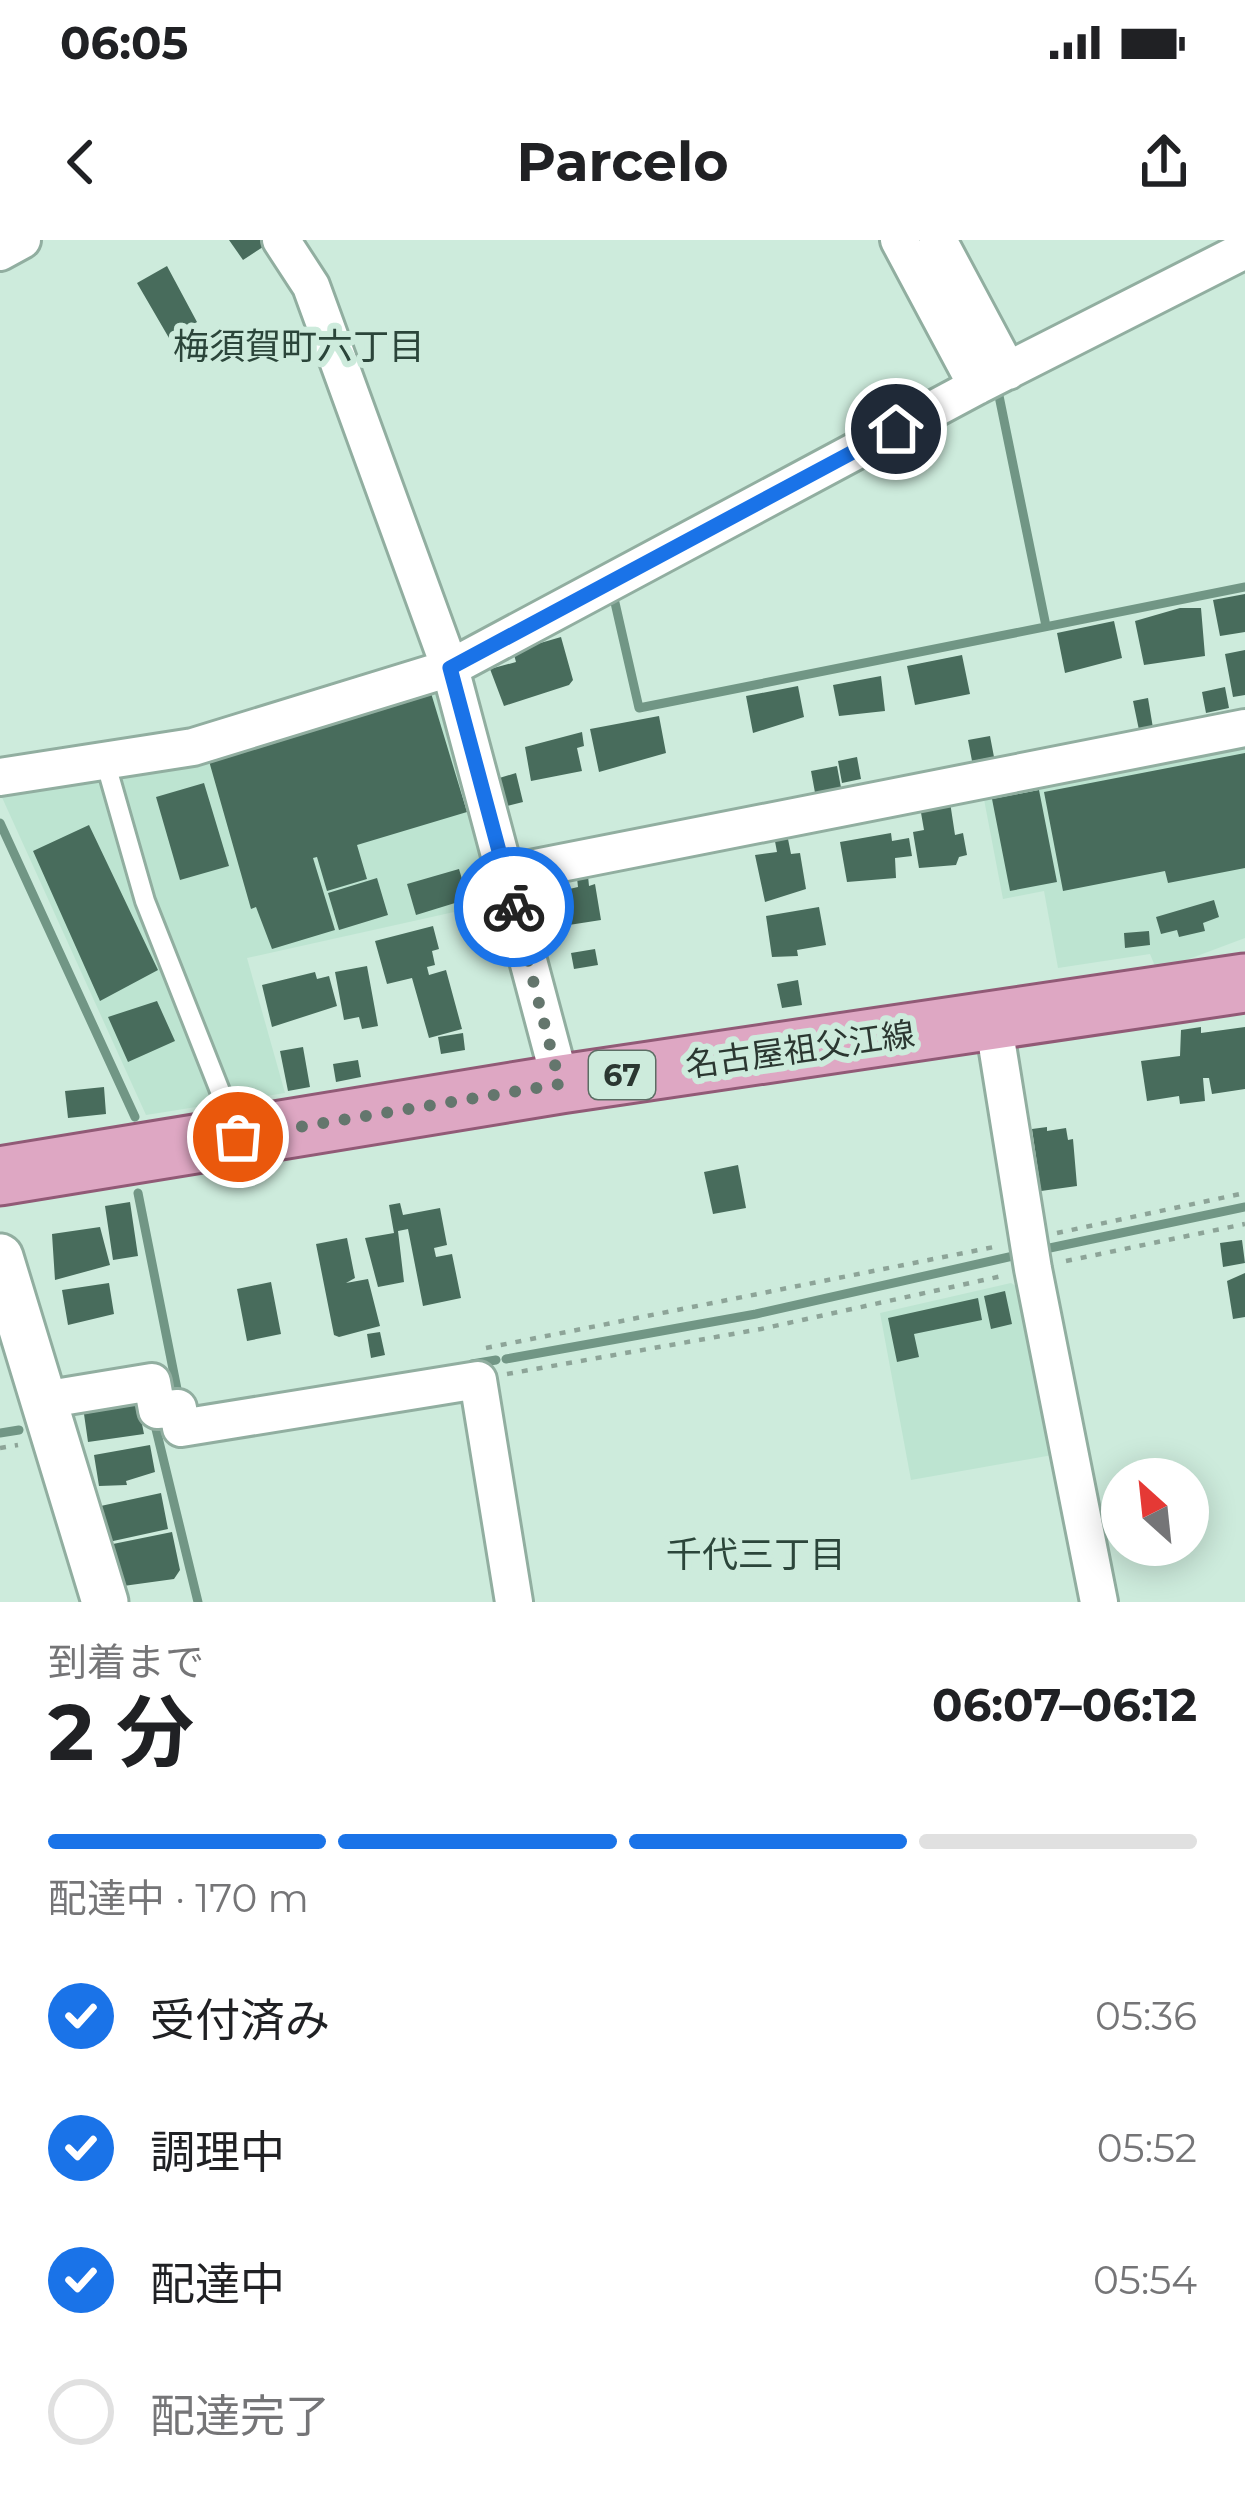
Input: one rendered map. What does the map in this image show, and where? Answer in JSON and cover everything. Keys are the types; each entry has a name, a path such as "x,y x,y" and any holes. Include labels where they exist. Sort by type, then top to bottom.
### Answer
{"main road":[{"name":"名古屋祖父江線","path":"0,1176 560,1084 1245,983"}],"street":[{"path":"0,252 22,240"},
{"path":"281,240 311,286 450,668 560,1084"},
{"path":"899,240 993,378"},
{"path":"938,240 993,378"},
{"path":"4,768 193,747 450,668 993,378 1245,250"},
{"path":"505,874 1245,728"},
{"path":"993,1020 1030,1254 1099,1602"},
{"path":"0,1257 105,1602"},
{"path":"44,1400 152,1382 157,1410 178,1408 181,1428 478,1365 514,1602"}],"lane":[{"path":"105,760 145,901 238,1137"}],"path":[{"path":"478,1365 761,1329 1245,1193"},
{"path":"478,1365 700,1310 1030,1254 1245,1224"}],"shaded area":[{"path":"425,687 445,695 499,902 247,958 285,1093 146,1115 0,793"},
{"path":"1245,741 1245,938 1157,971 1150,954 1058,968 1044,891 1003,899 983,794"},
{"path":"1011,1283 1027,1293 1058,1454 911,1480 880,1313"}],"building":[{"path":"229,240 263,240 266,245 243,260"},
{"path":"167,266 197,322 169,338 137,283"},
{"path":"1245,594 1245,632 1220,636 1213,600"},
{"path":"1180,608 1201,608 1205,656 1144,665 1135,621"},
{"path":"1114,621 1122,658 1065,673 1057,633"},
{"path":"561,637 573,680 569,685 504,706 490,669 516,662 513,651"},
{"path":"1245,650 1245,695 1233,697 1225,654"},
{"path":"962,655 970,694 915,705 907,666"},
{"path":"881,676 885,711 839,716 833,685"},
{"path":"798,686 804,717 753,733 746,696"},
{"path":"1225,687 1229,708 1206,713 1202,692"},
{"path":"431,693 467,812 357,845 367,879 327,891 317,857 313,858 335,930 272,949 256,907 251,909 209,761"},
{"path":"1148,698 1153,728 1139,730 1133,701"},
{"path":"659,716 666,753 599,772 590,729"},
{"path":"582,732 584,746 577,748 582,771 531,781 525,747"},
{"path":"990,736 994,757 972,761 968,740"},
{"path":"1245,753 1245,868 1168,883 1165,871 1063,891 1044,792"},
{"path":"857,757 861,779 842,783 838,761"},
{"path":"837,766 842,793 816,798 811,771"},
{"path":"516,773 523,802 503,807 496,779"},
{"path":"204,783 229,866 180,880 156,797"},
{"path":"1039,790 1057,882 1010,891 992,799"},
{"path":"950,802 955,835 963,833 967,855 959,857 956,865 919,868 913,832 924,830 920,807"},
{"path":"89,825 158,970 100,1001 33,851"},
{"path":"891,833 892,841 909,838 912,856 895,858 896,878 847,882 840,842"},
{"path":"787,834 791,854 800,853 806,889 765,902 755,855 777,852 774,836"},
{"path":"459,869 468,899 416,915 407,884"},
{"path":"588,876 589,886 595,884 601,920 556,927 554,921 535,924 530,898 578,887 577,878"},
{"path":"377,878 388,915 339,930 328,893"},
{"path":"1214,900 1219,917 1203,923 1205,931 1179,937 1177,930 1161,934 1156,917"},
{"path":"819,907 826,945 797,950 798,956 772,957 766,916"},
{"path":"433,926 439,949 432,951 435,965 427,967 429,975 446,970 462,1029 429,1038 412,978 387,984 375,941"},
{"path":"1149,931 1150,945 1125,948 1124,933"},
{"path":"595,949 598,965 574,969 571,953"},
{"path":"367,966 378,1026 362,1029 359,1017 344,1020 335,972"},
{"path":"315,972 317,979 329,976 337,1006 272,1027 262,985"},
{"path":"798,980 802,1005 782,1008 777,984"},
{"path":"157,1001 175,1041 128,1062 108,1017"},
{"path":"1201,1027 1201,1033 1245,1027 1245,1089 1212,1094 1209,1078 1203,1078 1205,1101 1180,1104 1179,1096 1147,1101 1141,1061 1180,1056 1181,1030"},
{"path":"463,1033 465,1050 441,1054 438,1037"},
{"path":"303,1047 310,1087 288,1091 280,1051"},
{"path":"358,1060 361,1077 336,1082 333,1064"},
{"path":"104,1087 106,1114 68,1118 65,1091"},
{"path":"1047,1127 1047,1131 1066,1128 1068,1140 1073,1139 1077,1186 1041,1191 1032,1129"},
{"path":"738,1165 746,1208 713,1214 704,1172"},
{"path":"130,1202 138,1256 113,1260 105,1206"},
{"path":"400,1203 403,1215 440,1208 447,1245 434,1248 436,1257 452,1254 461,1298 423,1306 408,1229 398,1231 404,1282 378,1287 365,1238 394,1233 389,1205"},
{"path":"100,1227 110,1265 55,1280 52,1234"},
{"path":"347,1238 355,1278 346,1283 368,1279 380,1326 339,1337 334,1335 316,1244"},
{"path":"1242,1240 1245,1263 1223,1267 1220,1243"},
{"path":"1245,1273 1245,1317 1233,1319 1227,1281"},
{"path":"271,1282 281,1334 247,1341 237,1289"},
{"path":"109,1283 114,1314 68,1325 62,1290"},
{"path":"1005,1291 1012,1324 991,1329 984,1296"},
{"path":"978,1298 982,1320 914,1334 919,1357 897,1362 888,1318"},
{"path":"380,1332 385,1355 371,1358 367,1334"},
{"path":"138,1404 144,1434 88,1442 84,1414"},
{"path":"150,1445 155,1472 126,1481 127,1485 99,1486 94,1455"},
{"path":"161,1493 168,1529 104,1543 96,1507"},
{"path":"172,1532 180,1570 174,1579 116,1587 108,1545"}],"waterway":[{"path":"998,391 1046,626"},
{"path":"613,594 639,708 1245,587"},
{"path":"0,823 135,1117"},
{"path":"138,1193 177,1389"},
{"path":"1045,1249 1245,1207"},
{"path":"506,1359 756,1314 1018,1255"},
{"path":"472,1364 496,1360"},
{"path":"155,1425 198,1602"},
{"path":"0,1433 19,1430"}],"way so far":[{"path":"238,1137 560,1084 514,907"}],"district":[{"name":"梅須賀町六丁目","path":"299,346"},
{"name":"千代三丁目","path":"756,1554"}],"route":[{"path":"514,907 450,668 896,429"}]}
